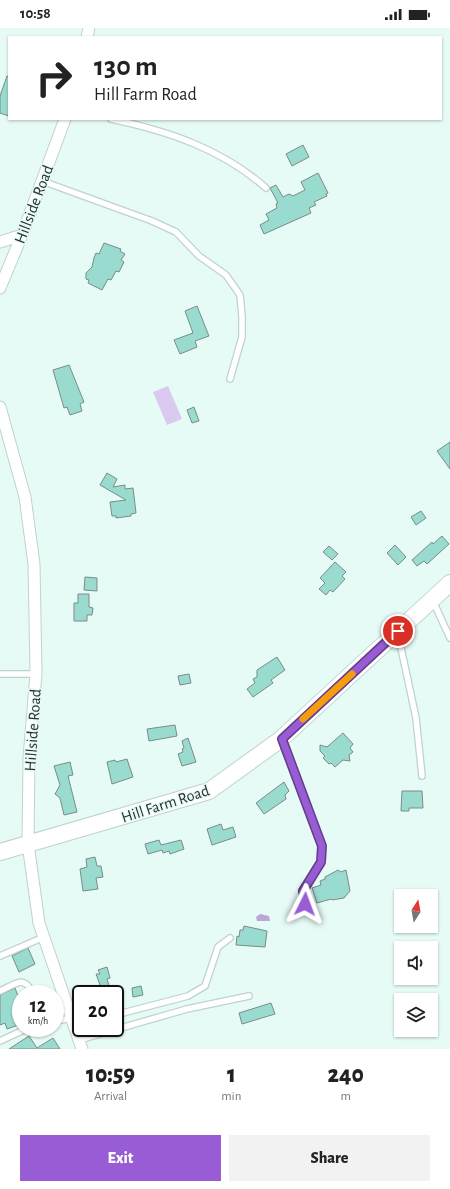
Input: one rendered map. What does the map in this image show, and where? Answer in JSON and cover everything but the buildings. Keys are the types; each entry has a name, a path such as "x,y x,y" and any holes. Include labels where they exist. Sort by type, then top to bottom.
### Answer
{"main road":[{"name":"Hill Farm Road","path":"0,852 210,791 282,739 450,583"}],"street":[{"name":"Hillside Road","path":"0,288 22,235 65,120"},
{"path":"0,242 22,235"},
{"name":"Hillside Road","path":"0,407 25,497 34,564 36,674 29,758 28,844 39,923 72,1011"}],"lane":[{"path":"115,120 151,128 208,148 250,174 266,188"},
{"path":"42,181 152,221 176,232 199,256 226,275 240,295 242,316 242,337 230,379"},
{"path":"432,599 450,638"},
{"path":"398,631 416,718 422,776"},
{"path":"0,674 36,674"},
{"path":"282,739 322,846 321,862 303,891 305,904"},
{"path":"0,956 44,937"},
{"path":"124,1013 188,996 205,986 218,947 230,938"},
{"path":"13,985 21,981 26,982 28,985"},
{"path":"0,991 12,985"},
{"path":"80,1045 187,1009 249,996"},
{"path":"0,1041 12,1035"}],"shaded area":[{"path":"168,386 182,419 167,425 153,392"},
{"path":"260,914 269,916 270,921 257,921 256,917"}],"slow traffic":[{"path":"303,719 352,674"}],"route":[{"path":"305,904 303,891 306,883 321,862 322,846 282,739 398,631"}]}
